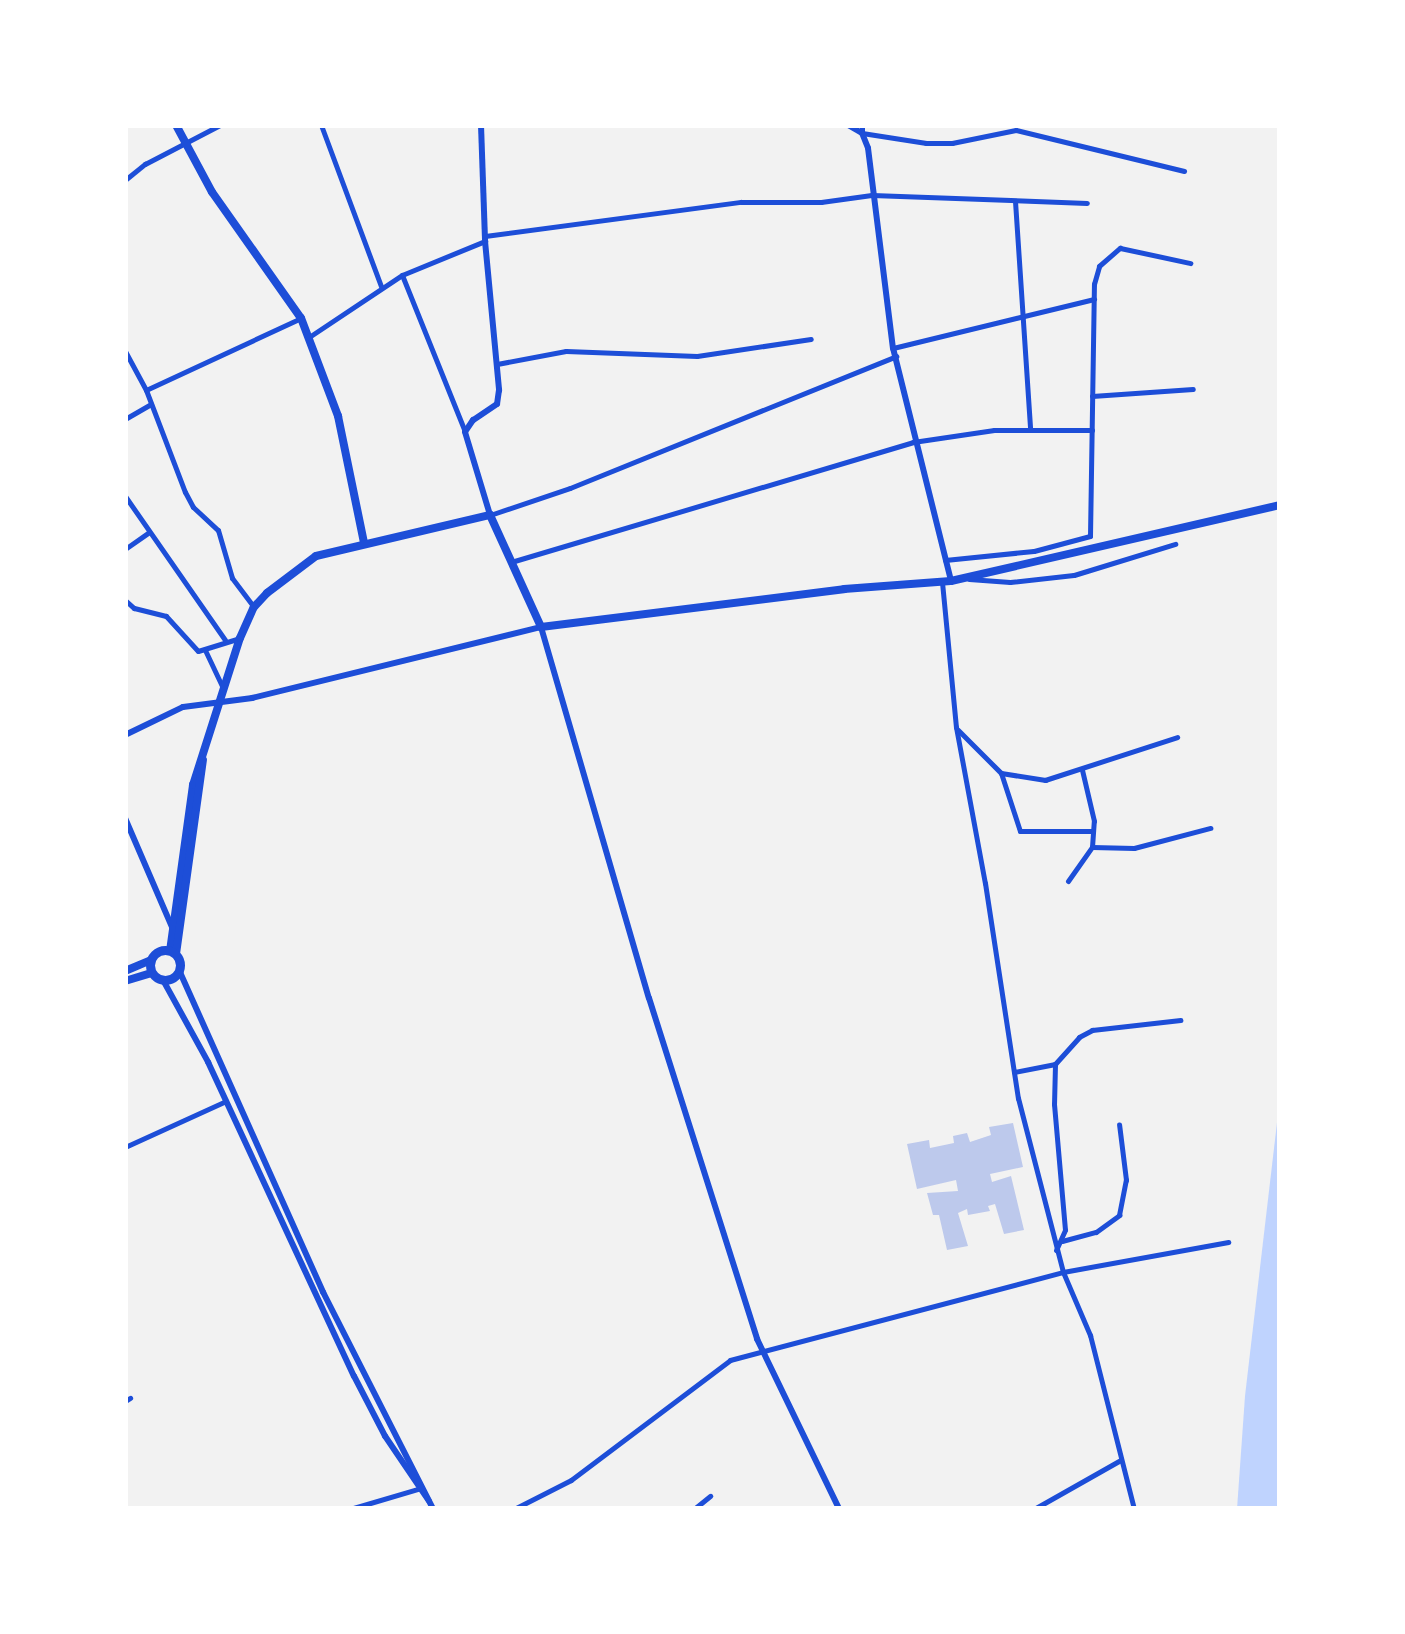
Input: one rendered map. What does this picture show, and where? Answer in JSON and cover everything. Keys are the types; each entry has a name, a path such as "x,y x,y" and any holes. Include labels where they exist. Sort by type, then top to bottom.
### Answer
{"highway":[{"path":"158,951 173,953 179,970 163,980 152,973 150,960 158,951"}],"main road":[{"path":"176,125 243,239 300,318 309,337 338,416 364,543"},
{"path":"173,953 203,760 240,638 254,607 297,566 316,556 490,515 540,627 844,589 951,580 1280,505"},
{"path":"125,971 150,960"},
{"path":"125,981 152,973"}],"street":[{"path":"125,180 146,164 220,125"},
{"path":"321,125 381,286"},
{"path":"464,432 473,420 496,404 482,125"},
{"path":"848,125 952,143 1018,127 1184,171"},
{"path":"862,129 868,148 894,352 913,442 951,580 956,728 1030,1156 1063,1272 1090,1334 1134,1509"},
{"path":"309,337 381,286 485,238 742,202 821,202 872,195 1087,203"},
{"path":"1014,201 1030,429"},
{"path":"945,560 1034,552 1087,538 1091,531 1094,299 1099,266 1108,254 1120,248 1190,262"},
{"path":"402,275 464,432 490,515 570,488 894,352 1024,313 1094,299"},
{"path":"146,390 300,318"},
{"path":"496,364 566,351 697,356 811,339"},
{"path":"125,352 146,390 185,492 193,507 218,530 232,578 254,607"},
{"path":"1092,396 1193,389"},
{"path":"125,420 151,404"},
{"path":"511,562 913,442 1030,429 1092,430"},
{"path":"125,496 225,640"},
{"path":"125,550 148,532"},
{"path":"951,580 1010,582 1074,575 1175,544"},
{"path":"125,600 142,612 166,616 192,648 205,650 240,638"},
{"path":"125,735 183,707 220,705 540,627 649,998 764,1352 839,1509"},
{"path":"205,650 224,691"},
{"path":"956,728 1001,772 1013,820 1020,831 1093,831"},
{"path":"1001,772 1045,780 1082,770 1110,756 1177,738"},
{"path":"1068,882 1092,846 1082,770"},
{"path":"125,818 175,935"},
{"path":"1092,846 1134,848 1210,828"},
{"path":"179,970 323,1292 432,1505"},
{"path":"163,980 176,996 338,1344 418,1489 432,1505"},
{"path":"1014,1072 1055,1064 1079,1036 1092,1030 1180,1020"},
{"path":"1055,1064 1062,1240 1056,1250"},
{"path":"125,1147 226,1101"},
{"path":"1062,1240 1096,1232 1119,1215 1126,1180 1119,1124"},
{"path":"514,1509 571,1480 730,1360 1063,1272 1228,1242"},
{"path":"1034,1509 1120,1461"},
{"path":"350,1509 418,1489"},
{"path":"694,1509 710,1496"}],"water":[{"path":"1280,1097 1280,1509 1237,1509 1245,1396"}],"building":[{"path":"1013,1123 1023,1167 990,1174 992,1182 1011,1176 1024,1230 1004,1234 995,1204 988,1206 990,1211 968,1215 967,1209 958,1213 968,1246 947,1250 939,1215 933,1215 927,1193 958,1191 956,1180 917,1189 907,1144 929,1140 930,1148 954,1143 953,1136 967,1133 970,1142 991,1135 989,1127"}]}
